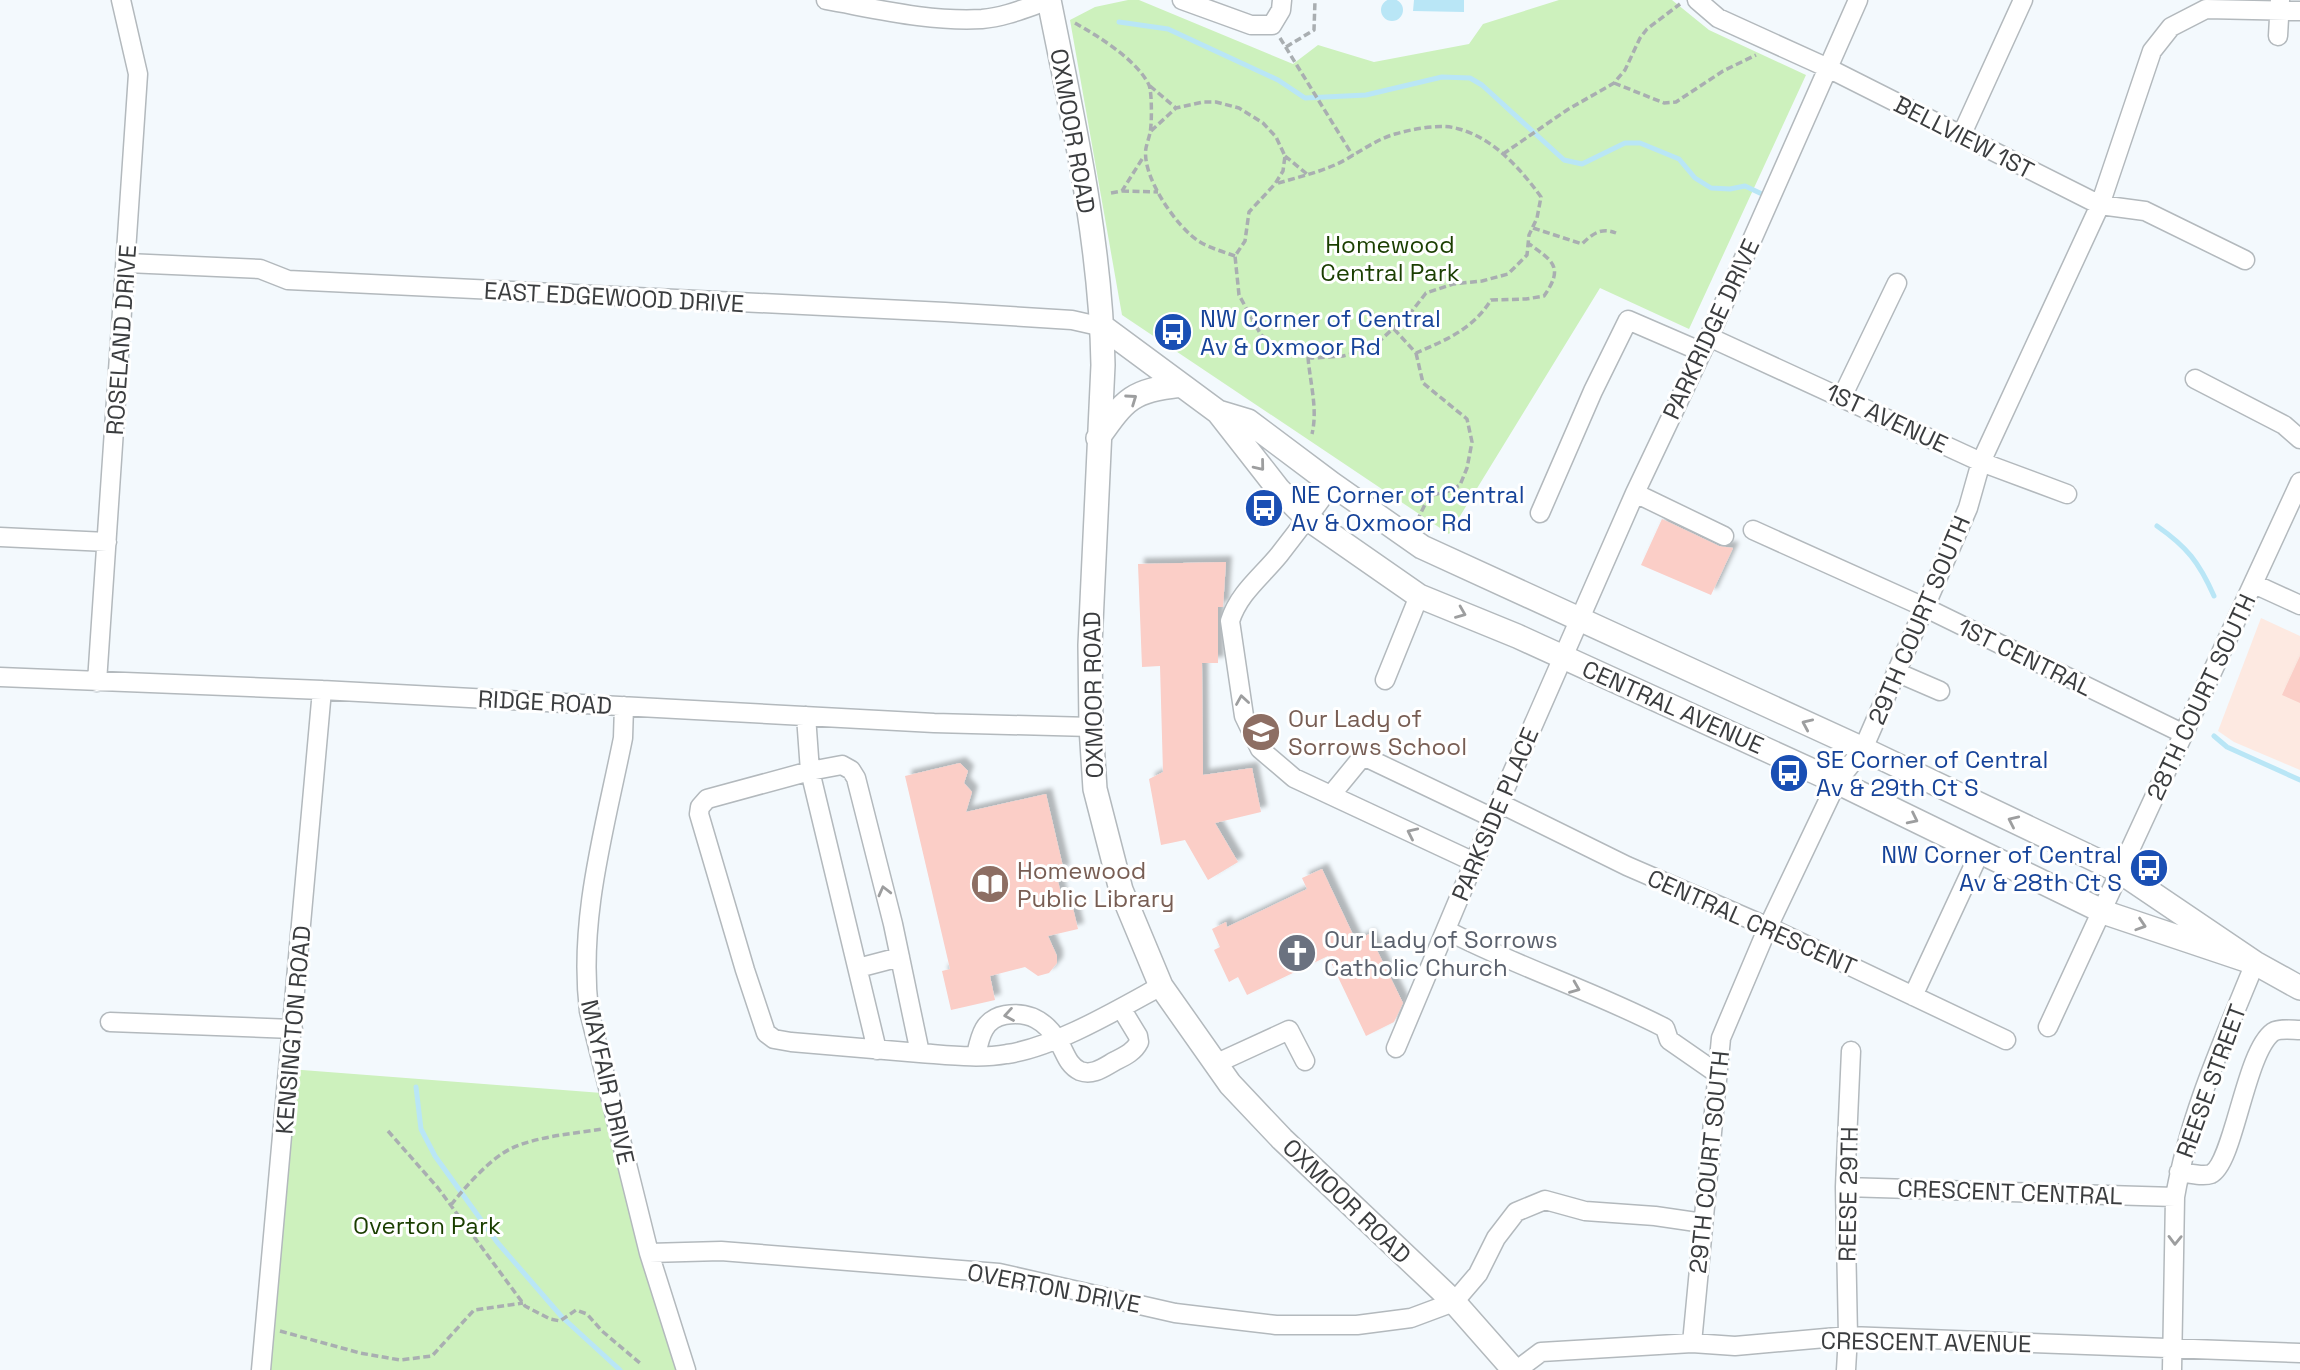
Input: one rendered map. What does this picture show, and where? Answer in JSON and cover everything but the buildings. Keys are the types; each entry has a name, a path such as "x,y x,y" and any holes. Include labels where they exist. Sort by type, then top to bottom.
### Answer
{"main road":[{"name":"OXMOOR ROAD","path":"1050,0 1084,182 1103,327 1090,645 1091,727 1095,789 1121,890 1161,986 1230,1084 1282,1139 1454,1302 1516,1370"},
{"name":"CENTRAL AVENUE","path":"1103,327 1218,412 1279,491 1307,518 1419,596 1837,782 2102,912 2255,963"},
{"path":"1098,438 1123,405 1136,394 1153,388 1181,385"},
{"name":"CENTRAL AVENUE","path":"1218,412 1248,421 1422,547 1863,749 2119,871 2255,963 2300,988"}],"street":[{"name":"ROSELAND DRIVE","path":"97,682 138,74 121,0"},
{"path":"826,0 903,14 970,19 1012,13 1050,0"},
{"path":"1182,0 1227,8 1251,25 1272,25 1281,10 1282,0"},
{"name":"BELLVIEW 1ST","path":"1697,0 1718,18 1828,68 2100,205 2145,211 2245,260"},
{"name":"PARKRIDGE DRIVE","path":"1563,658 1858,0"},
{"path":"1961,136 2023,0"},
{"path":"2277,36 2280,5 2300,11"},
{"name":"29TH COURT SOUTH","path":"1692,1343 1721,1038 1768,927 1837,782 1863,749 1968,508 1981,462 2100,205 2152,51 2171,27 2206,9 2280,5"},
{"name":"EAST EDGEWOOD DRIVE","path":"127,263 260,269 288,280 300,281 945,312 1072,320 1103,327"},
{"path":"1842,397 1896,283"},
{"name":"1ST AVENUE","path":"1540,513 1593,391 1628,320 1705,344 1842,397 1981,462 2067,494"},
{"path":"2195,379 2284,425 2300,439"},
{"name":"28TH COURT SOUTH","path":"2048,1027 2300,482"},
{"path":"1332,484 1278,556 1234,606 1230,621 1244,716 1261,749 1294,778 1474,862"},
{"path":"1635,493 1724,536"},
{"name":"1ST CENTRAL","path":"1752,530 1924,607 2182,733"},
{"path":"0,537 107,542"},
{"path":"2254,583 2300,605"},
{"path":"1385,680 1419,596"},
{"name":"PARKSIDE PLACE","path":"1396,1048 1563,658"},
{"path":"1896,672 1940,691"},
{"name":"RIDGE ROAD","path":"0,677 1091,727"},
{"name":"KENSINGTON ROAD","path":"261,1370 322,690"},
{"name":"MAYFAIR DRIVE","path":"624,706 623,738 590,903 585,956 589,1011 649,1253 686,1370"},
{"path":"806,716 810,771 877,1050"},
{"name":"CENTRAL CRESCENT","path":"1331,795 1363,756 1768,927 2006,1040"},
{"path":"920,1053 900,957 856,778 851,770 842,765 810,771 707,799 700,807 699,814 766,1033 774,1039 920,1053 1007,1054 1058,1039 1161,986"},
{"path":"1913,996 1980,852"},
{"path":"1446,930 1476,946 1626,1008 1665,1028 1669,1040 1718,1074"},
{"path":"858,968 900,957"},
{"name":"REESE STREET","path":"2172,1370 2175,1197 2179,1172 2189,1130 2255,963"},
{"path":"976,1055 985,1025 999,1016 1019,1012 1033,1015 1058,1039 1070,1064 1079,1070 1096,1072 1130,1054 1139,1042 1121,1008"},
{"path":"110,1022 293,1029"},
{"path":"1215,1064 1289,1030 1305,1061"},
{"path":"2179,1172 2207,1175 2216,1170 2228,1147 2243,1096 2265,1042 2278,1030 2300,1030"},
{"name":"REESE 29TH","path":"1846,1370 1848,1336 1845,1187 1852,1051"},
{"name":"CRESCENT CENTRAL","path":"1845,1187 2175,1197"},
{"path":"1454,1302 1478,1274 1496,1238 1516,1212 1545,1200 1585,1211 1655,1216 1703,1223"},
{"name":"OVERTON DRIVE","path":"649,1253 721,1251 999,1273 1175,1313 1276,1325 1357,1325 1411,1318 1454,1302"},
{"name":"CRESCENT AVENUE","path":"1516,1370 1541,1352 1692,1343 1735,1346 1848,1336 2300,1353"}],"path":[{"path":"1286,47 1314,30 1315,0"},
{"path":"1502,154 1567,110 1614,83 1625,70 1647,29 1684,0"},
{"path":"1075,23 1126,57 1150,86 1176,108"},
{"path":"1272,25 1353,156"},
{"path":"1614,83 1664,103 1676,102 1723,71 1757,55 1765,39"},
{"path":"1122,191 1145,154 1151,131 1150,86"},
{"path":"1151,131 1176,108 1216,102 1239,108 1263,123 1276,137 1284,156 1283,170 1275,184 1250,212 1245,241 1235,256 1239,295 1261,335 1282,351 1308,357 1343,356 1371,349 1394,329 1426,293 1453,284 1482,281 1508,274 1527,255 1541,197 1525,175 1502,154 1481,138 1457,128 1429,128 1393,135 1353,156 1275,184"},
{"path":"1145,154 1146,168 1177,220 1200,242 1235,256"},
{"path":"1284,156 1308,174"},
{"path":"1111,193 1158,192"},
{"path":"1533,228 1582,244 1593,233 1609,230 1616,233"},
{"path":"1416,354 1471,325 1491,300 1545,296 1552,285 1555,267 1548,256 1528,243"},
{"path":"1394,329 1416,354 1423,383 1467,419 1472,442 1467,468 1460,485 1449,491 1429,495 1415,523"},
{"path":"1308,357 1316,410 1312,435"},
{"path":"451,1206 466,1186 509,1149 532,1142 618,1127"},
{"path":"388,1131 438,1188 523,1303 550,1319 560,1321 576,1310 587,1314 602,1331 641,1364"},
{"path":"265,1329 301,1335 360,1353 400,1360 432,1356 474,1310 523,1303"}],"shaded area":[{"path":"2261,618 2300,636 2300,770 2234,742 2218,731"}],"green space":[{"name":"Homewood Central Park","path":"1139,0 1293,64 1318,45 1374,62 1469,44 1483,24 1559,0 1672,0 1709,30 1806,75 1689,329 1600,288 1449,534 1122,315 1070,20 1095,7"},
{"name":"Overton Park","path":"289,1069 602,1093 677,1370 265,1370"}],"water":[{"path":"1392,-1 1400,2 1403,10 1400,18 1392,21 1384,18 1381,10 1384,2"},
{"path":"1414,0 1464,0 1464,12 1413,11"}],"waterway":[{"path":"1119,22 1168,29 1278,80 1305,98 1366,95 1442,77 1470,78 1482,85 1564,160 1582,164 1625,143 1640,143 1679,159 1695,178 1711,188 1730,189 1745,186 1762,194"},
{"path":"2157,526 2191,556 2214,596"},
{"path":"2214,736 2227,747 2300,780"},
{"path":"416,1087 421,1129 435,1156 497,1242 562,1317 620,1370"}],"place":[{"name":"NW Corner of Central Av & Oxmoor Rd","path":"1173,332"},
{"name":"NE Corner of Central Av & Oxmoor Rd","path":"1264,508"},
{"name":"Our Lady of Sorrows School","path":"1261,732"},
{"name":"SE Corner of Central Av & 29th Ct S","path":"1789,773"},
{"name":"NW Corner of Central Av & 28th Ct S","path":"2149,868"},
{"name":"Homewood Public Library","path":"990,884"},
{"name":"Our Lady of Sorrows Catholic Church","path":"1297,953"}]}
